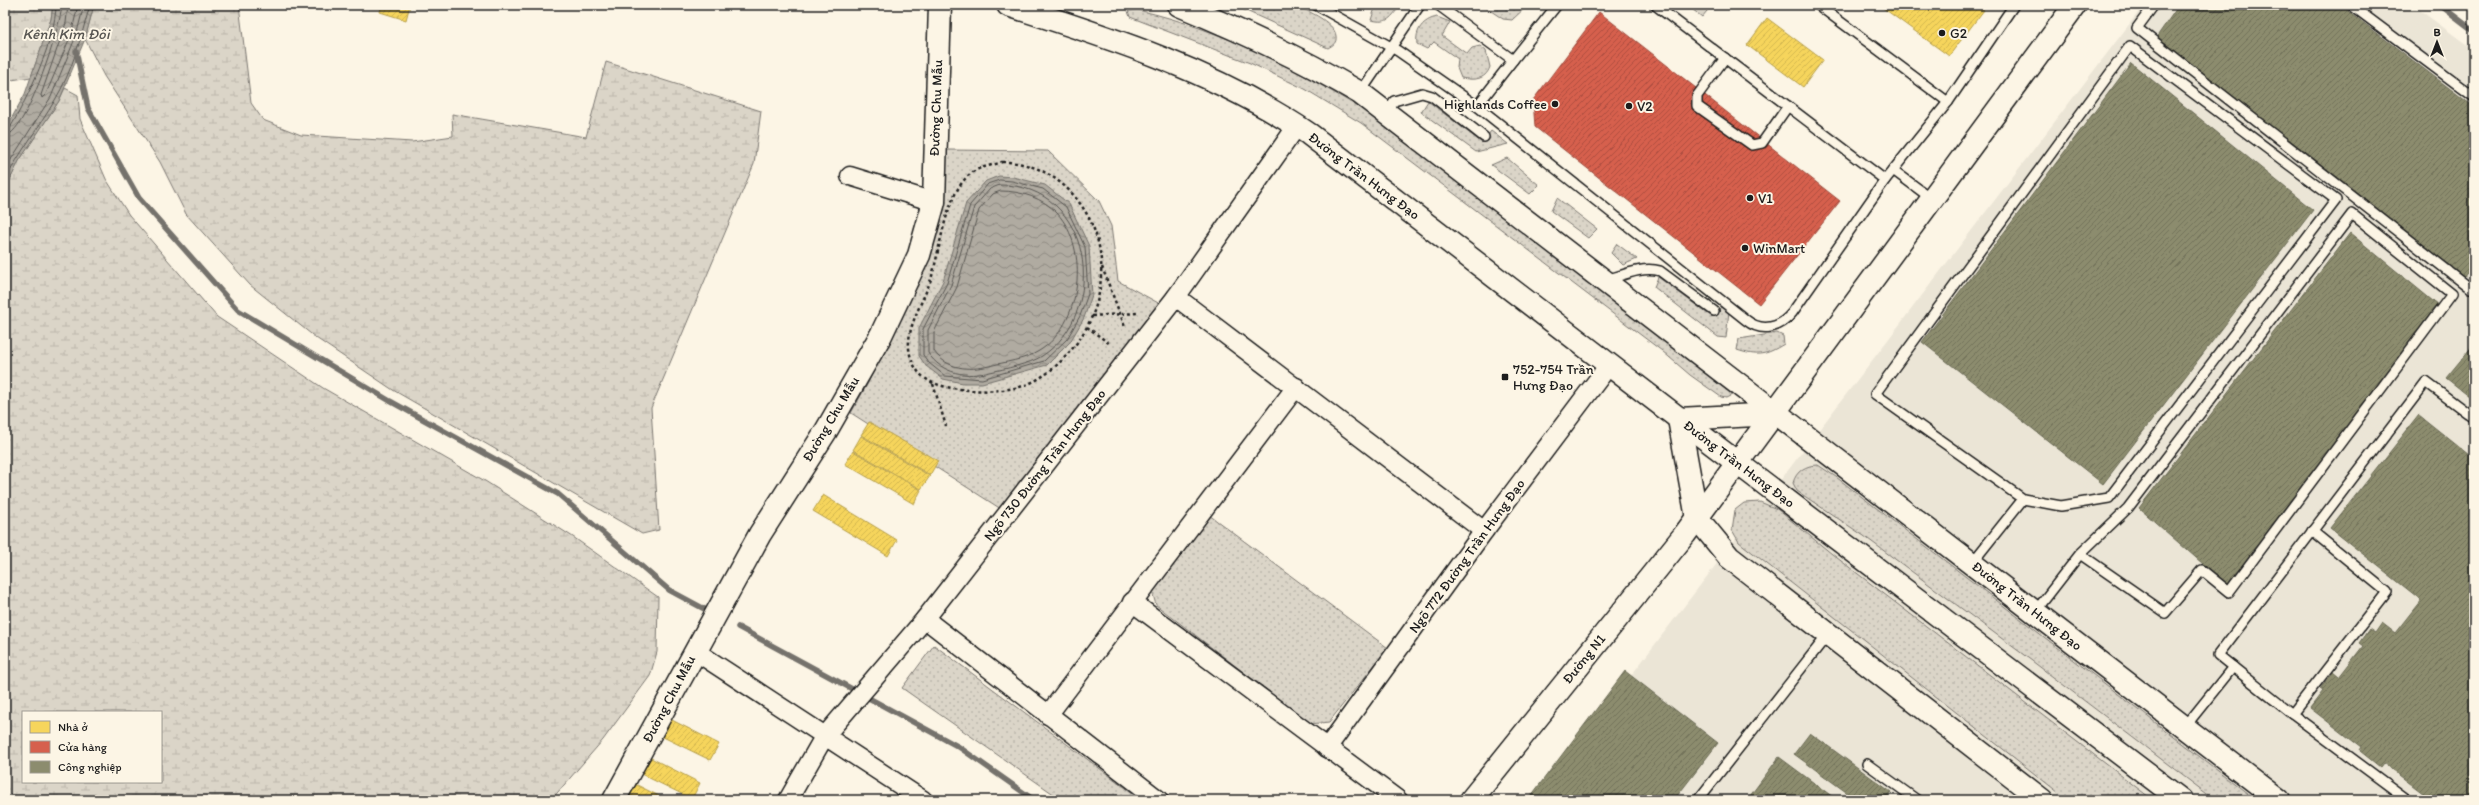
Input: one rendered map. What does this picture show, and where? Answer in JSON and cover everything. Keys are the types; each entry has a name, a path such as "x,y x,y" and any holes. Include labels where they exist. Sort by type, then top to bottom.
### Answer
{"main road":[{"name":"Đường Chu Mẫu","path":"614,800 760,534 826,431 881,335 919,255 934,202 940,5"},
{"name":"Đường Trần Hưng Đạo","path":"1008,5 1092,32 1180,64 1268,108 1296,126 2181,800"},
{"name":"Đường Trần Hưng Đạo","path":"1179,5 1252,35 1319,69 1360,93 1605,280 1775,414 1972,563 2279,800"},
{"name":"Đường N1","path":"1471,800 1697,518 2075,5"},
{"path":"1679,419 1775,414"},
{"name":"Đường Trần Hưng Đạo","path":"1679,419 1697,518 1730,557 2042,800"}],"street":[{"name":"Ngõ 730 Đường Trần Hưng Đạo","path":"788,800 824,737 896,651 925,619 1176,297 1296,126"},
{"path":"850,176 934,202"},
{"path":"1176,297 1484,531"},
{"name":"Ngõ 772 Đường Trần Hưng Đạo","path":"1327,748 1484,531 1609,365"},
{"path":"1048,716 1132,602 1296,387"},
{"path":"1132,602 1398,800"},
{"path":"925,619 1048,716 1159,800"},
{"path":"695,651 824,737 924,800"}],"lane":[{"path":"1316,5 1391,47 1477,106 1753,326 1783,324 1792,313 1885,180 1948,102 2014,5"},
{"path":"1360,93 1420,5"},
{"path":"1438,5 1513,60"},
{"path":"1477,106 1557,5"},
{"path":"1655,5 1885,180"},
{"path":"1818,5 1948,102"},
{"path":"2154,5 2137,28 2470,288 2474,284"},
{"path":"2351,5 2474,97"},
{"path":"2130,46 2336,200 2109,498 2061,506 2023,499 1875,394 2130,46"},
{"path":"1725,58 1697,96 1697,106 1752,145 1762,143 1788,106"},
{"path":"1386,114 1394,100 1422,93 1432,96 1484,137"},
{"path":"1893,170 1932,199"},
{"path":"2035,612 2080,554 2128,508 2352,214 2452,294 2229,592 2202,570 2165,613 2080,554"},
{"path":"1605,280 1652,268 1660,271 1714,311"},
{"path":"2408,800 2292,714 2218,655 2426,382 2474,418"},
{"path":"1972,563 2023,499"},
{"path":"2292,714 2387,592 2312,531"},
{"path":"1698,800 1829,633"},
{"path":"2184,728 2233,667"},
{"path":"1867,764 1917,800"}],"path":[{"path":"1101,264 1099,296 1087,327 1075,346 1059,364 1041,378 1016,388 970,390 933,383 920,375 910,361 908,350 910,330 931,279 950,207 962,184 976,170 1002,162 1015,162 1040,169 1058,180 1084,206 1092,226 1101,264 1125,327"},
{"path":"1092,316 1137,313"},
{"path":"1087,327 1110,344"},
{"path":"933,383 946,426"}],"shaded area":[{"path":"2144,5 2413,5 2474,50 2474,800 1536,800"}],"green space":[{"path":"1282,4 1295,6 1310,12 1324,21 1334,31 1336,40 1333,45 1328,48 1233,5"},
{"path":"5,5 53,5 51,19 31,77 5,81"},
{"path":"94,5 239,5 251,103 263,120 301,135 412,142 453,136 452,114 586,137 606,62 761,111 754,164 651,408 659,530 642,534 393,390 316,338 250,285 186,214 160,162 104,76 85,39"},
{"path":"1376,5 1401,5 1389,19 1377,21 1371,20"},
{"path":"1482,5 1528,5 1512,20 1503,19"},
{"path":"1687,5 1712,5 1702,17"},
{"path":"1138,10 1203,29 1235,42 1296,71 1383,122 1733,389 1732,395 1726,398 1721,397 1690,375 1662,351 1361,123 1305,89 1250,63 1130,17 1128,11"},
{"path":"1437,17 1450,22 1442,36 1467,54 1472,48 1480,46 1486,51 1490,67 1485,75 1474,79 1461,78 1457,68 1458,59 1434,42 1427,49 1417,44 1417,34 1421,26 1432,18"},
{"path":"65,88 78,95 80,119 106,179 129,215 217,317 323,388 485,481 573,537 658,597 657,652 650,676 603,740 551,800 5,800 5,190 19,161 59,101"},
{"path":"1428,101 1482,143 1491,131 1508,144 1476,152 1421,112"},
{"path":"947,150 1048,151 1099,201 1111,226 1118,281 1162,305 1001,509 851,413 868,383 886,343 944,199"},
{"path":"1507,158 1539,185 1530,194 1491,165"},
{"path":"1557,198 1597,229 1588,238 1551,211"},
{"path":"1617,244 1637,259 1623,265 1611,253"},
{"path":"1658,277 1712,317 1721,307 1729,311 1726,338 1718,337 1654,287"},
{"path":"1777,333 1783,336 1784,344 1772,351 1762,354 1751,354 1737,350 1739,339"},
{"path":"1818,465 1836,477 2256,800 2215,800 1864,536 1797,491 1793,483 1796,475 1809,466"},
{"path":"1760,502 1777,509 1832,554 2153,800 2068,800 1739,542 1732,530 1735,510 1744,503"},
{"path":"1209,515 1388,648 1329,722 1311,724 1156,605 1152,591"},
{"path":"934,645 1142,800 1062,800 902,688"}],"water":[{"name":"Kênh Kim Đôi","path":"53,5 94,5 85,39 59,101 19,161 5,190 5,130 25,94 51,19"},
{"path":"999,176 1013,177 1045,185 1069,204 1089,246 1092,295 1084,318 1070,342 1047,365 982,383 963,383 943,379 926,366 919,356 919,328 943,281 966,203 986,181"}],"building: Nhà ở":[{"path":"382,5 410,5 406,20 380,12"},
{"name":"G2","path":"1879,5 1976,5 1984,10 1949,56"},
{"path":"1767,18 1823,60 1803,87 1747,45"},
{"name":"V2","path":"1599,53 1688,120 1659,158 1570,91"},
{"name":"V1","path":"1719,144 1810,213 1781,252 1690,183"},
{"path":"869,422 938,461 930,475 861,435"},
{"path":"861,436 930,476 921,489 853,450"},
{"path":"853,451 921,490 914,504 845,464"},
{"path":"823,495 897,540 888,556 813,511"},
{"path":"666,717 719,744 710,760 657,734"},
{"path":"647,756 700,783 692,799 639,773"},
{"path":"629,781 667,800 625,800"}],"building: Cửa hàng":[{"path":"1599,12 1840,201 1759,304 1535,127 1533,100"}],"building: Công nghiệp":[{"path":"2179,5 2340,5 2474,107 2474,264 2463,278 2153,42"},
{"path":"2131,63 2313,210 2103,484 1922,342"},
{"path":"2350,233 2439,306 2227,585 2139,508"},
{"path":"2474,344 2474,400 2446,378"},
{"path":"2419,415 2474,459 2474,800 2432,800 2383,763 2380,767 2360,751 2362,748 2310,708 2323,691 2320,689 2333,672 2339,677 2363,646 2359,643 2369,629 2375,633 2382,623 2395,633 2421,600 2330,528"},
{"path":"1625,671 1718,743 1674,800 1528,800"},
{"path":"1810,733 1891,792 1885,800 1857,800 1794,754"},
{"path":"1779,757 1837,800 1747,800"}],"waterway":[{"path":"2440,5 2474,31"},
{"path":"76,51 88,108 139,198 238,310 390,401 558,494 669,590 710,612"},
{"path":"738,627 959,747 1034,800"}],"place":[{"name":"G2","path":"1942,33"},
{"name":"Highlands Coffee","path":"1555,104"},
{"name":"V2","path":"1629,106"},
{"name":"V1","path":"1750,198"},
{"name":"WinMart","path":"1745,248"},
{"name":"752-754 Trần Hưng Đạo","path":"1505,377"}]}
